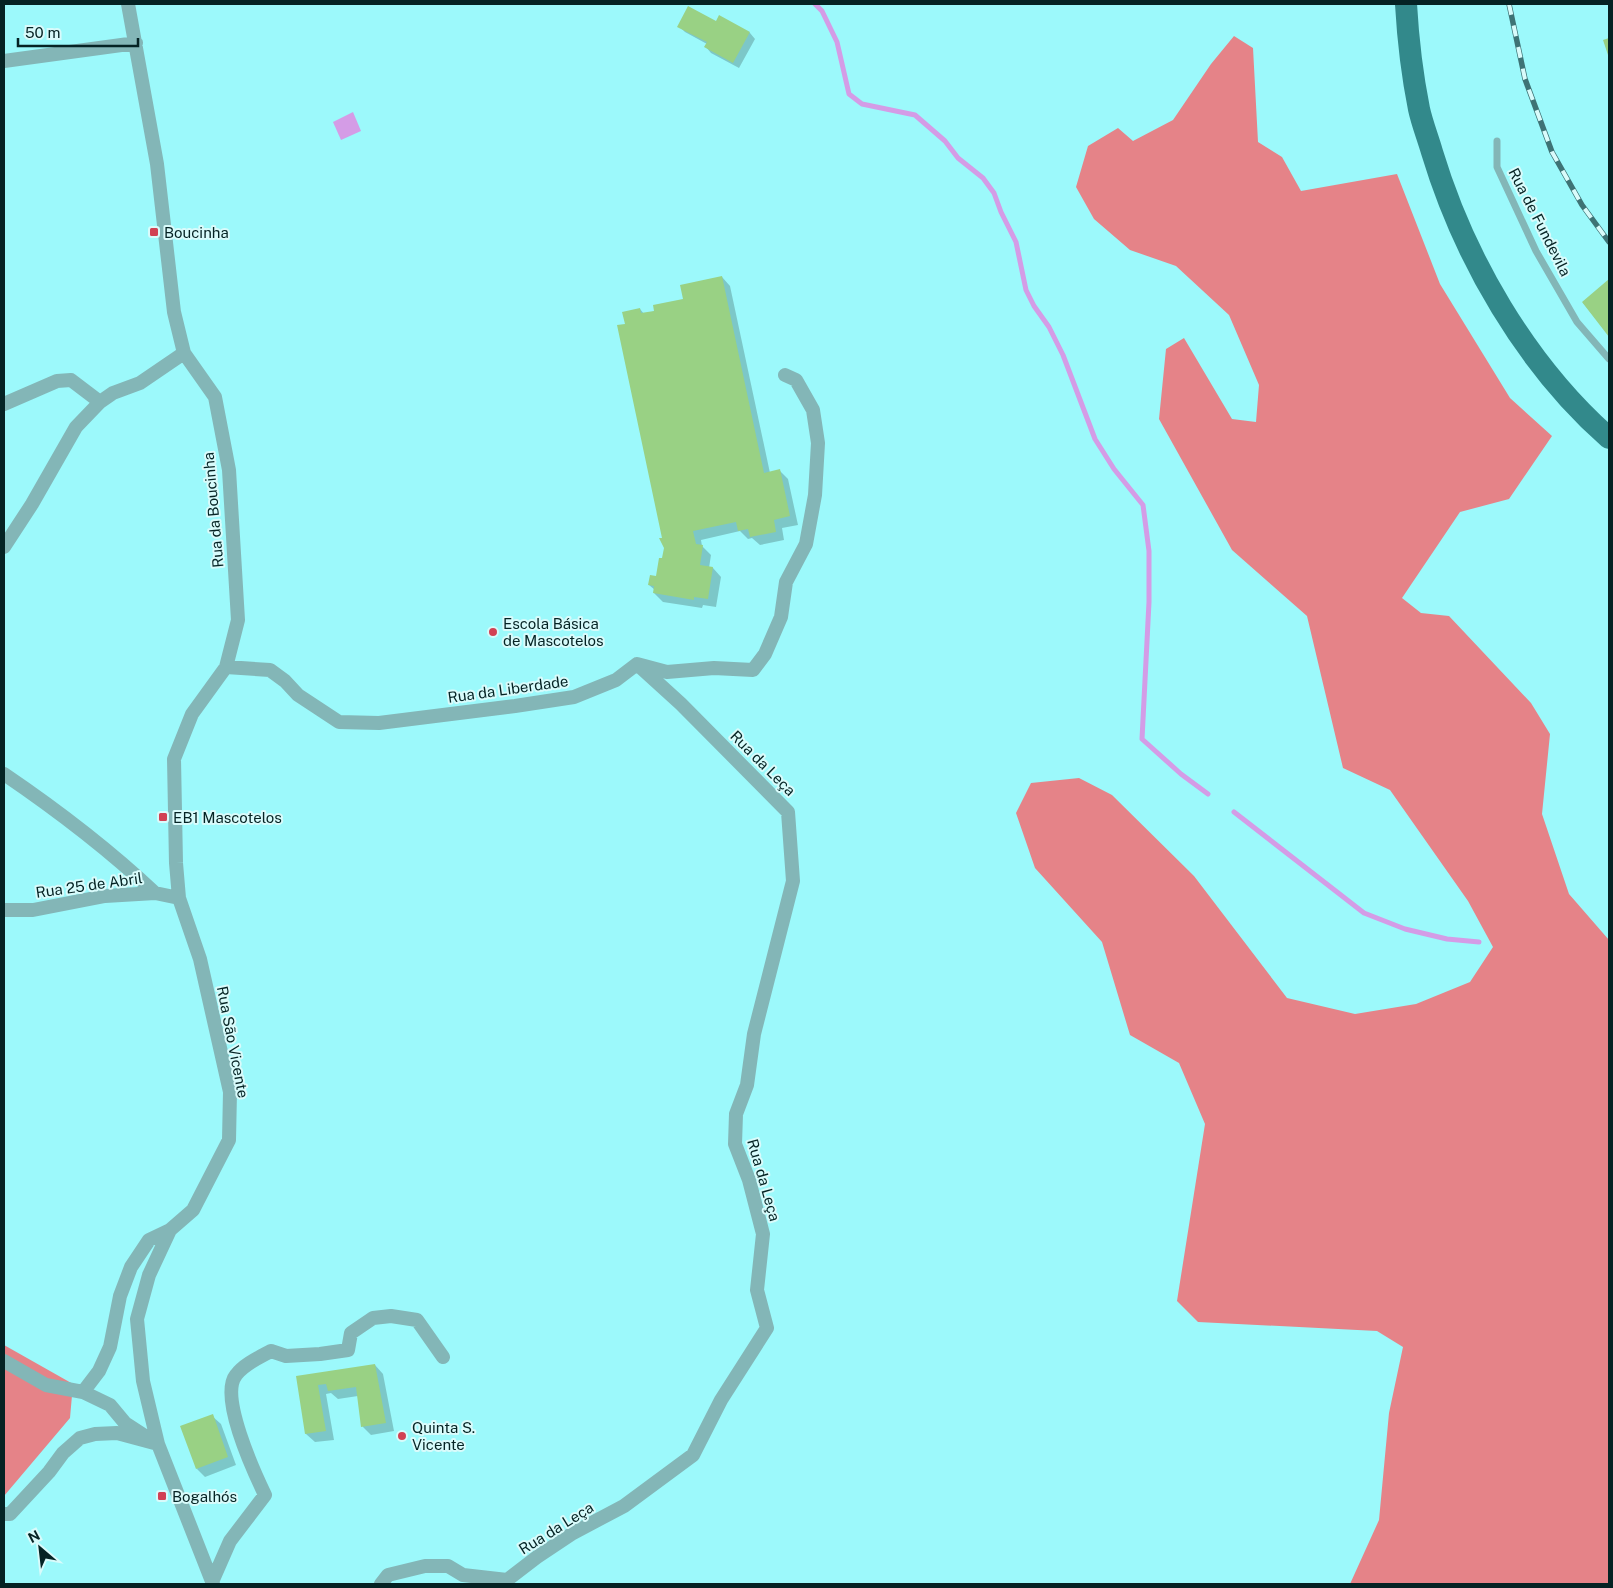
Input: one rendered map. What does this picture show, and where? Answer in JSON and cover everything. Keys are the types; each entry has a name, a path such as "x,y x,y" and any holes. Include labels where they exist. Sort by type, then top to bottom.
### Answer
{"main road":[{"path":"1406,4 1407,31 1419,110 1441,181 1471,252 1494,295 1522,340 1566,395 1609,438"}],"street":[{"name":"Rua da Boucinha","path":"128,4 157,164 174,312 184,353 215,397 228,470 238,620 226,667"},
{"path":"4,61 136,43"},
{"path":"4,547 32,504 76,427 100,402 113,393 140,383 184,353"},
{"path":"637,664 667,672 714,668 753,670 765,654 781,617 786,582 806,544 815,495 818,443 813,410 796,380 785,375"},
{"path":"4,404 57,381 71,380 100,402"},
{"name":"Rua da Liberdade","path":"226,667 270,670 298,695 339,722 379,723 574,697 616,680 637,664"},
{"name":"Rua da Leça","path":"381,1584 388,1575 425,1566 448,1566 463,1575 507,1580 572,1533 624,1506 693,1454 721,1400 766,1328 757,1290 764,1234 749,1180 735,1144 736,1114 747,1085 754,1034 793,881 788,812 682,704 637,664"},
{"name":"Rua São Vicente","path":"212,1583 158,1444 143,1381 137,1319 149,1275 170,1230 193,1210 229,1140 230,1092 200,959 179,898 176,862 174,759 192,714 226,667"},
{"path":"4,774 54,808 124,863 155,893"},
{"name":"Rua 25 de Abril","path":"4,910 34,910 106,896 155,893 179,898"},
{"path":"83,1392 99,1371 110,1347 120,1296 130,1268 149,1240 170,1230"},
{"path":"212,1583 230,1541 265,1495 239,1432 230,1391 236,1375 271,1351 286,1356 348,1350 351,1333 373,1318 391,1316 417,1320 443,1358"},
{"path":"4,1361 46,1385 83,1392 110,1405 125,1424 158,1444"},
{"path":"4,1514 10,1514 49,1472 63,1453 80,1438 95,1434 117,1433 158,1444"}],"lane":[{"name":"Rua de Fundevila","path":"1497,140 1497,167 1536,251 1577,322 1609,359"}],"shaded area":[{"path":"1234,36 1253,48 1258,142 1282,157 1301,191 1397,174 1440,284 1510,398 1552,436 1509,499 1460,512 1402,598 1421,613 1449,616 1531,703 1550,734 1542,814 1569,894 1609,940 1609,1584 1350,1584 1379,1520 1389,1413 1403,1347 1377,1331 1198,1322 1177,1301 1205,1124 1179,1063 1130,1035 1102,942 1035,868 1016,813 1031,783 1079,778 1112,795 1194,876 1287,998 1355,1014 1416,1004 1470,982 1493,947 1468,901 1390,790 1343,768 1307,616 1232,550 1159,419 1166,349 1184,338 1232,419 1256,422 1259,385 1229,315 1176,266 1130,250 1094,219 1076,187 1088,146 1118,128 1133,141 1173,120 1211,64"},
{"path":"353,112 361,131 341,140 333,122"},
{"path":"4,1345 73,1384 70,1418 4,1496"}],"building":[{"path":"688,6 716,21 719,15 750,32 733,63 704,47 707,42 677,27"},
{"path":"1609,38 1609,58 1603,40"},
{"path":"722,276 764,473 780,469 790,516 774,520 776,532 750,537 748,529 738,531 736,522 693,531 696,544 703,545 700,565 713,567 708,599 694,597 694,600 653,593 654,586 648,585 650,575 656,576 659,558 662,558 664,548 659,538 662,538 617,325 625,324 622,312 640,308 641,313 654,311 653,305 683,299 680,285"},
{"path":"1609,279 1609,337 1582,302"},
{"name":"Quinta S. Vicente","path":"375,1364 386,1423 361,1427 356,1387 328,1391 326,1384 318,1385 326,1431 305,1434 296,1376"},
{"path":"213,1414 228,1457 196,1469 180,1426"}],"waterway":[{"path":"815,4 822,11 837,42 849,94 862,104 915,115 945,141 958,158 983,178 994,193 1016,242 1026,290 1034,306 1049,327 1063,355 1095,439 1114,469 1143,505 1149,551 1149,602 1142,739 1181,774 1208,794"},
{"path":"1234,812 1364,913 1405,929 1447,939 1479,942"}],"railway":[{"path":"1509,4 1525,79 1552,152 1582,205 1609,242"}],"place":[{"name":"Boucinha","path":"154,232"},
{"name":"Escola Básica de Mascotelos","path":"493,632"},
{"name":"EB1 Mascotelos","path":"163,817"},
{"name":"Quinta S. Vicente","path":"402,1436"},
{"name":"Bogalhós","path":"162,1496"}]}
